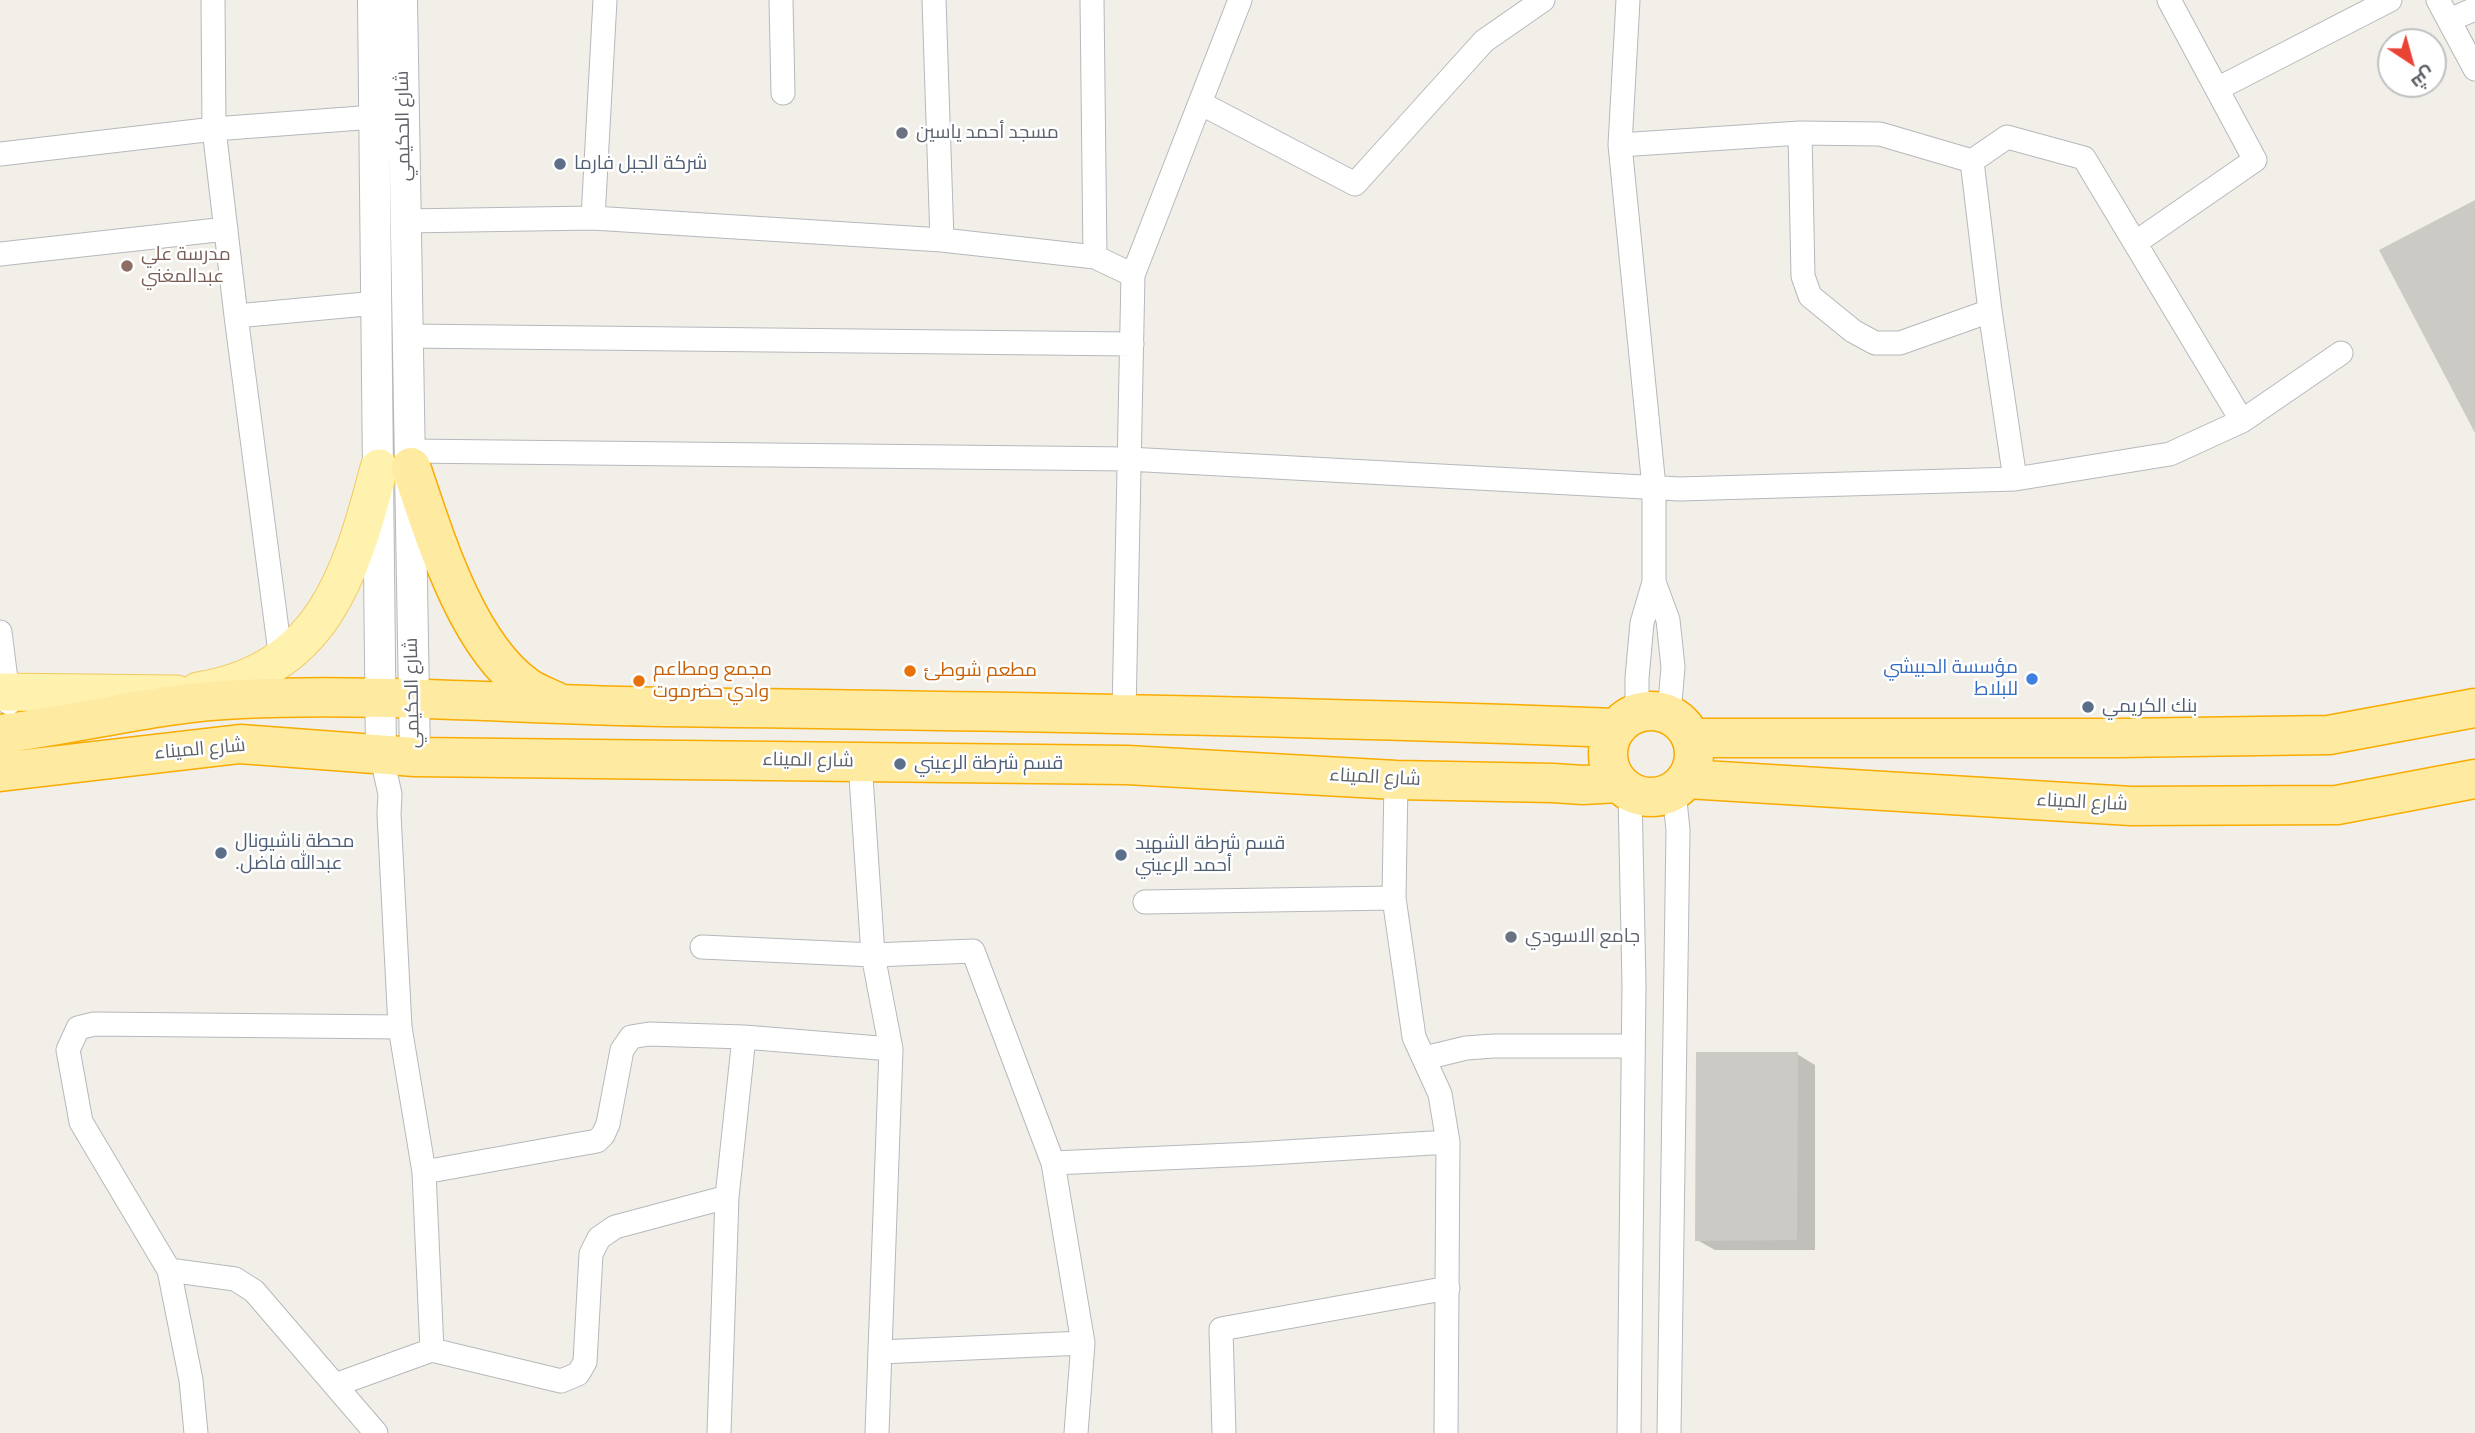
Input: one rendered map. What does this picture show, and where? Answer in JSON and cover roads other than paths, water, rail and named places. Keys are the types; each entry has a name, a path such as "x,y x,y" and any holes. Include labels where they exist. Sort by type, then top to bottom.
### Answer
{"highway":[{"path":"400,462 461,600 491,650 507,669 528,687 566,706"},
{"path":"8,752 167,706 241,699 1653,723 2119,738 2329,735 2475,708"},
{"path":"1653,723 1695,758 1681,785 1660,797 1645,798 1624,788 1609,766 1608,746 1653,723"},
{"name":"شارع الميناء","path":"8,752 240,744 398,755 1127,765 1396,780 1553,783 1624,788"},
{"name":"شارع الميناء","path":"1681,785 2131,806 2337,805 2475,779"}],"main road":[{"path":"177,694 225,687 252,677 281,660 300,644 324,616 343,580 364,526 400,462"},
{"path":"4,692 177,694 241,699"}],"street":[{"path":"214,0 214,129 281,660"},
{"name":"شارع الحكيمي","path":"373,0 377,303 400,462"},
{"name":"شارع الحكيمي","path":"390,794 398,755 400,462 408,335 402,0"},
{"path":"593,218 605,0"},
{"path":"780,0 783,93"},
{"path":"934,0 942,240"},
{"path":"1092,0 1095,257"},
{"path":"1124,713 1133,275 1240,0"},
{"path":"1200,103 1355,184 1484,41 1543,0"},
{"path":"1628,0 1620,145 1654,487 1654,582 1642,623 1637,678 1653,723"},
{"path":"2135,243 2255,160 2169,0"},
{"path":"2217,89 2390,0"},
{"path":"2438,0 2475,69"},
{"path":"2449,20 2475,9"},
{"path":"0,154 214,129 374,117"},
{"path":"1620,145 1800,133 1880,134 1972,161"},
{"path":"1800,133 1804,276 1810,296 1853,331 1875,343 1900,343 1990,311"},
{"path":"1972,161 2007,137 2084,158 2242,421"},
{"path":"1972,161 1990,311 2015,480"},
{"path":"406,220 593,218 942,240 1095,257 1133,275"},
{"path":"0,254 226,229"},
{"path":"236,316 377,303"},
{"path":"408,335 1132,344"},
{"path":"400,462 1128,459 1680,489 2015,480 2170,454 2242,421 2341,353"},
{"path":"1653,723 1673,667 1668,620 1654,582"},
{"path":"0,632 8,752"},
{"name":"شارع الحكيمي","path":"390,794 398,755"},
{"path":"860,761 873,955 891,1049 877,1433"},
{"path":"1396,780 1394,898 1414,1037 1440,1094 1448,1142 1446,1433"},
{"path":"1669,1433 1678,830 1681,785"},
{"path":"1624,788 1634,985 1629,1433"},
{"path":"390,794 400,1027 424,1172 432,1350"},
{"path":"1145,902 1394,898"},
{"path":"702,947 873,955 973,951 1053,1163 1083,1343 1076,1433"},
{"path":"196,1433 191,1380 169,1270 81,1122 68,1050 78,1028 94,1024 400,1027"},
{"path":"424,1172 597,1141 608,1124 622,1050 631,1037 649,1034 744,1037 891,1049"},
{"path":"719,1433 727,1198 744,1037"},
{"path":"1425,1058 1466,1048 1494,1046 1632,1046"},
{"path":"1053,1163 1448,1142"},
{"path":"335,1385 432,1350 561,1381 578,1374 585,1362 592,1254 599,1238 615,1227 727,1198"},
{"path":"169,1270 235,1279 254,1291 376,1433"},
{"path":"1224,1433 1221,1329 1448,1289"},
{"path":"880,1352 1083,1343"}],"place":[{"name":"مسجد أحمد ياسين","path":"902,133"},
{"name":"شركة الجبل فارما","path":"560,164"},
{"name":"مدرسة علي عبدالمغني","path":"127,266"},
{"name":"مطعم شوطئ","path":"910,671"},
{"name":"مؤسسة الحبيشي للبلاط","path":"2032,679"},
{"name":"مجمع ومطاعم وادي حضرموت","path":"639,681"},
{"name":"بنك الكريمي","path":"2088,707"},
{"name":"قسم شرطة الرعيني","path":"900,764"},
{"name":"محطة ناشيونال .عبدالله فاضل","path":"221,853"},
{"name":"قسم شرطة الشهيد أحمد الرعيني","path":"1121,855"},
{"name":"جامع الاسودي","path":"1511,937"}]}
